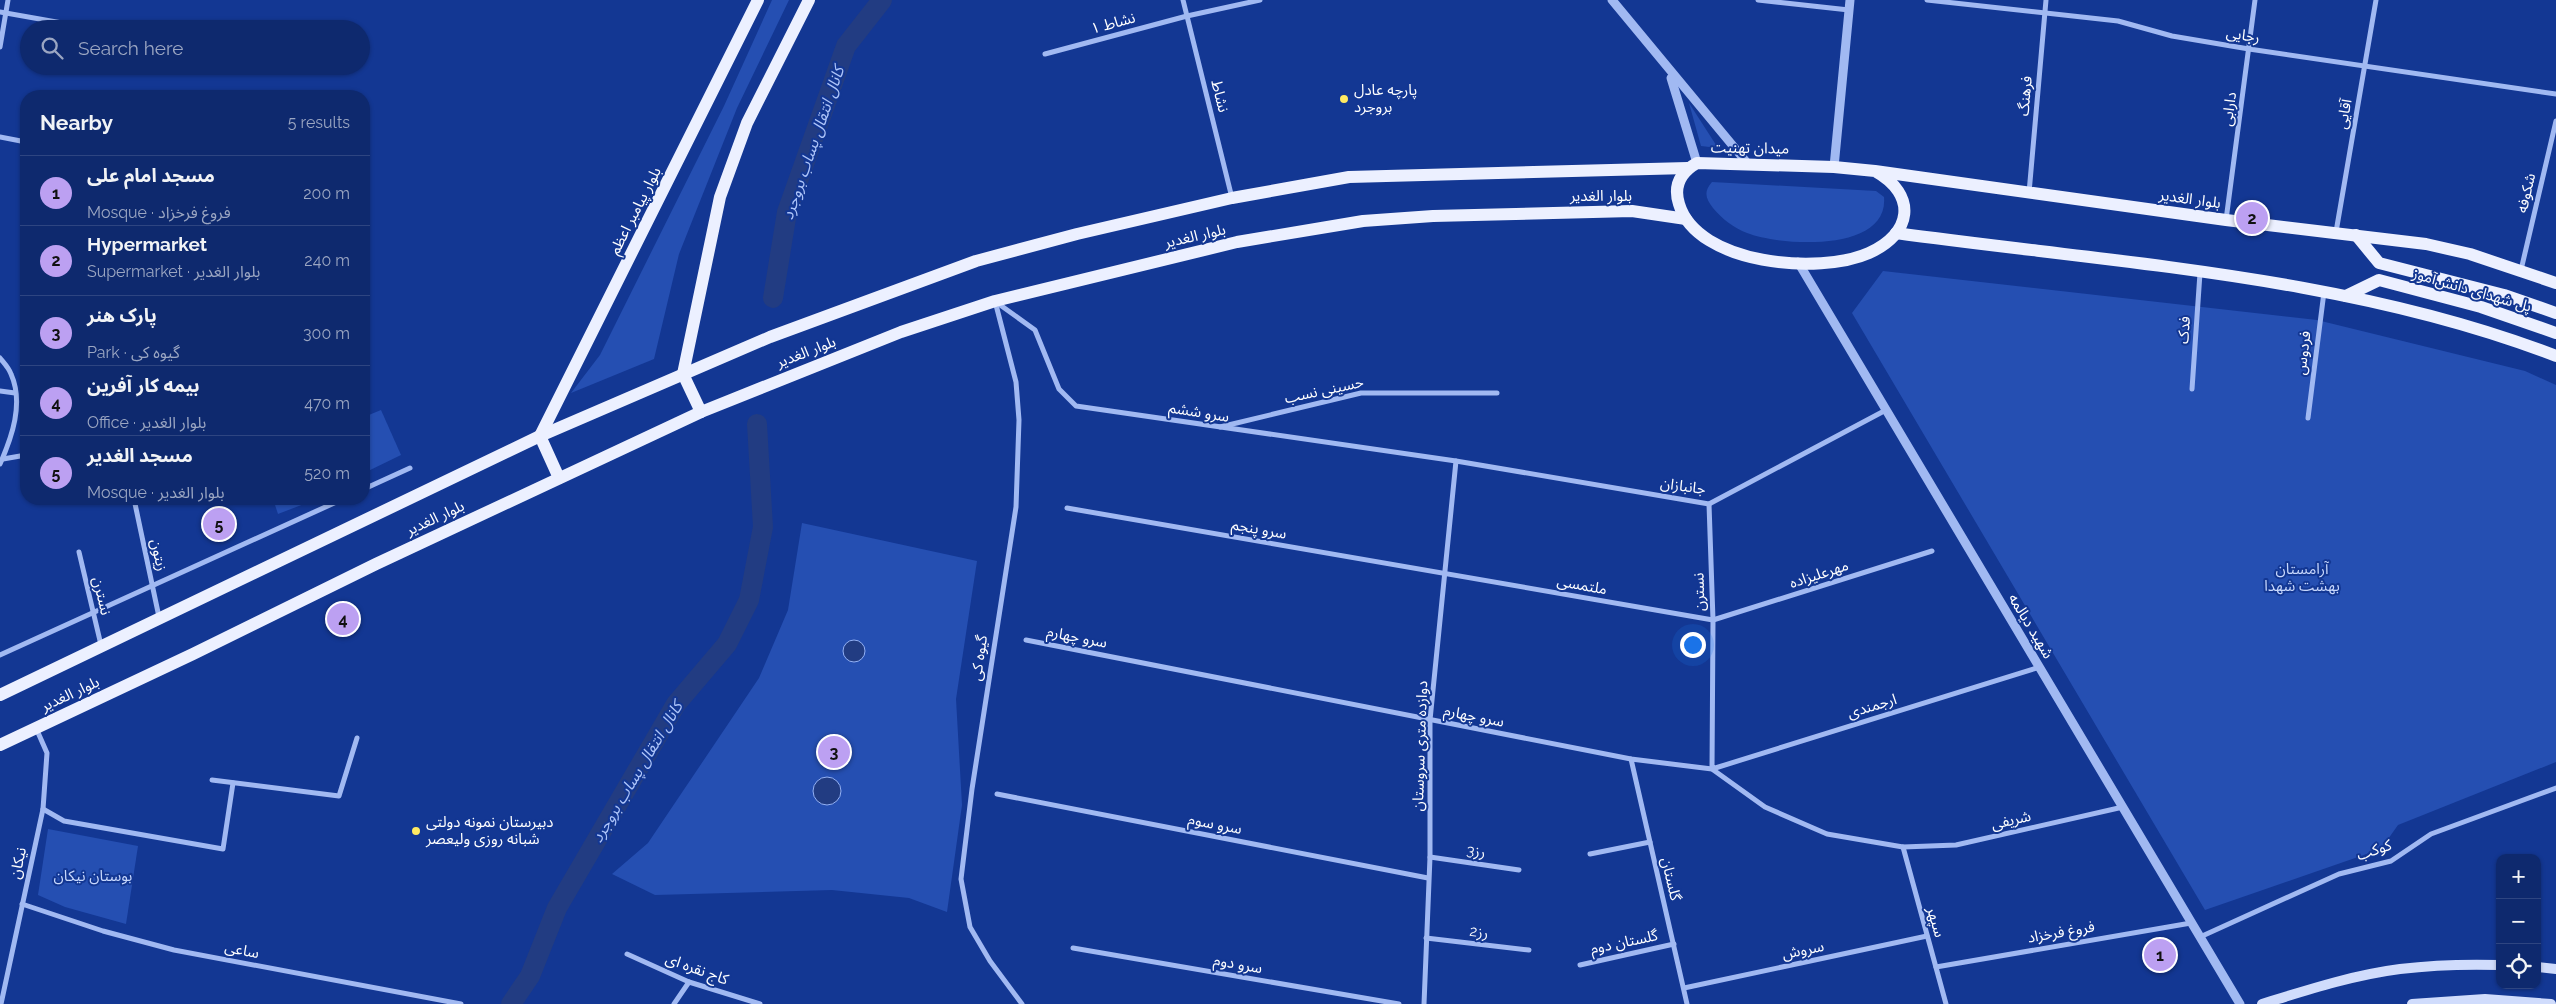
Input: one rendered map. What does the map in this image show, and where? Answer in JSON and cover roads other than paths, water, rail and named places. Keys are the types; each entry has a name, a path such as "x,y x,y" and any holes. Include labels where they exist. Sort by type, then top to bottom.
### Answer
{"main road":[{"name":"بلوار پیامبر اعظم","path":"540,436 758,0"},
{"path":"701,412 683,374 720,197 747,123 809,0"},
{"name":"میدان تهنیت","path":"1693,166 1748,164 1834,167 1875,171 1895,185 1902,195 1903,215 1896,233"},
{"name":"بلوار الغدیر","path":"0,694 540,436 683,374 830,314 976,261 1077,234 1232,198 1349,177 1693,166"},
{"path":"1693,166 1678,186 1677,198 1686,219 1702,235 1740,255 1798,262 1835,261 1858,257 1876,249 1896,233 2200,273 2346,296 2465,325 2556,356"},
{"name":"بلوار الغدیر","path":"1875,171 2226,220 2426,244 2470,254 2556,283"},
{"name":"بلوار الغدیر","path":"0,745 701,412 901,332 995,301 1237,242 1363,221 1442,216 1632,211 1686,219"},
{"name":"پل شهدای دانش‌آموز","path":"2356,235 2379,263 2504,295 2556,313"},
{"name":"پل شهدای دانش‌آموز","path":"2346,296 2379,280 2482,307 2556,333"},
{"path":"540,436 559,478"},
{"path":"2262,1004 2320,986 2399,969 2460,964 2496,965"},
{"path":"2541,967 2556,968"},
{"path":"2412,1004 2485,999 2551,1004"}],"street":[{"path":"0,47 3,13 8,0"},
{"name":"نشاط","path":"1184,0 1232,198"},
{"name":"نشاط ۱","path":"1045,54 1187,16 1260,0"},
{"path":"1612,0 1670,73 1748,164"},
{"path":"1758,0 1849,10"},
{"path":"1834,167 1850,0"},
{"name":"رجایی","path":"1927,0 2118,21 2172,36 2249,49 2556,94"},
{"name":"فرهنگ","path":"2029,193 2046,0"},
{"name":"دارابی","path":"2226,220 2255,0"},
{"name":"آقایی","path":"2336,232 2376,0"},
{"path":"3,13 44,20"},
{"path":"1670,73 1693,166"},
{"name":"شکوفه","path":"2521,270 2556,121"},
{"path":"0,137 20,141"},
{"name":"شهید دیالمه","path":"1798,262 2240,1004"},
{"name":"فدک","path":"2192,389 2200,273"},
{"name":"فردوس","path":"2308,418 2324,292"},
{"name":"سرو ششم","path":"995,301 1035,330 1059,390 1076,406 1456,461"},
{"name":"گیوه کی","path":"995,301 1016,382 1019,420 1016,507 985,701 961,879 970,927 990,960 1022,1004"},
{"path":"0,358 12,374 17,403 12,437 1,461"},
{"path":"0,391 15,393"},
{"name":"حسینی نسب","path":"1218,427 1361,393 1496,393"},
{"name":"جانبازان","path":"1456,461 1709,504 1886,410"},
{"path":"1,461 20,456"},
{"name":"دوازده متری سروستان","path":"1424,1004 1430,857 1430,720 1456,461"},
{"path":"370,486 410,468"},
{"name":"نسترن","path":"1709,504 1713,620 1712,769"},
{"name":"زیتون","path":"135,505 159,617"},
{"path":"0,655 330,505"},
{"name":"سرو پنجم","path":"1067,508 1446,574"},
{"name":"مهرعلیزاده","path":"1713,620 1932,551"},
{"name":"نسترن","path":"79,552 101,645"},
{"name":"ملتمسی","path":"1446,574 1713,620"},
{"name":"سرو چهارم","path":"1026,640 1630,759 1712,769 1765,807 1827,834 1903,847"},
{"name":"ارجمندی","path":"1712,769 2040,667"},
{"name":"نیکان","path":"1,1004 43,809 47,753 36,728"},
{"path":"212,780 339,796 357,738"},
{"name":"گلستان","path":"1630,759 1687,1004"},
{"path":"43,809 64,821 223,850 233,783"},
{"name":"کوکب","path":"2200,937 2339,874 2392,861 2431,834 2556,788"},
{"name":"سرو سوم","path":"997,794 1428,878"},
{"name":"شریفی","path":"1903,847 1956,845 2123,807"},
{"path":"1590,854 1650,842"},
{"name":"سپهر","path":"1903,847 1946,1004"},
{"name":"رز3","path":"1430,857 1519,870"},
{"name":"ساعی","path":"22,904 103,931 174,950 461,1004"},
{"name":"فروغ فرخزاد","path":"1936,967 2191,923"},
{"name":"سروش","path":"1684,988 1927,936"},
{"name":"رز2","path":"1426,938 1529,950"},
{"name":"گلستان دوم","path":"1580,965 1674,944"},
{"name":"سرو دوم","path":"1073,948 1400,1004"},
{"name":"کاج نقره ای","path":"627,954 689,982 760,1004"},
{"path":"674,1004 689,982"}],"waterway":[{"name":"کانال انتقال پساب بروجرد","path":"773,298 787,212 846,46 882,0"},
{"name":"کانال انتقال پساب بروجرد","path":"511,1004 530,976 557,908 676,704 727,644 749,600 763,527 757,424"}],"place":[{"name":"پارچه عادل بروجرد","path":"1344,99"},
{"name":"Hypermarket","path":"2252,218"},
{"name":"مسجد الغدیر","path":"219,524"},
{"name":"بیمه کار آفرین","path":"343,619"},
{"name":"پارک هنر","path":"834,752"},
{"name":"دبیرستان نمونه دولتی شبانه روزی ولیعصر","path":"416,831"},
{"name":"مسجد امام علی","path":"2160,955"}],"park label":[{"name":"آرامستان بهشت شهدا","path":"2302,578"},
{"name":"بوستان نیکان","path":"93,876"}]}
